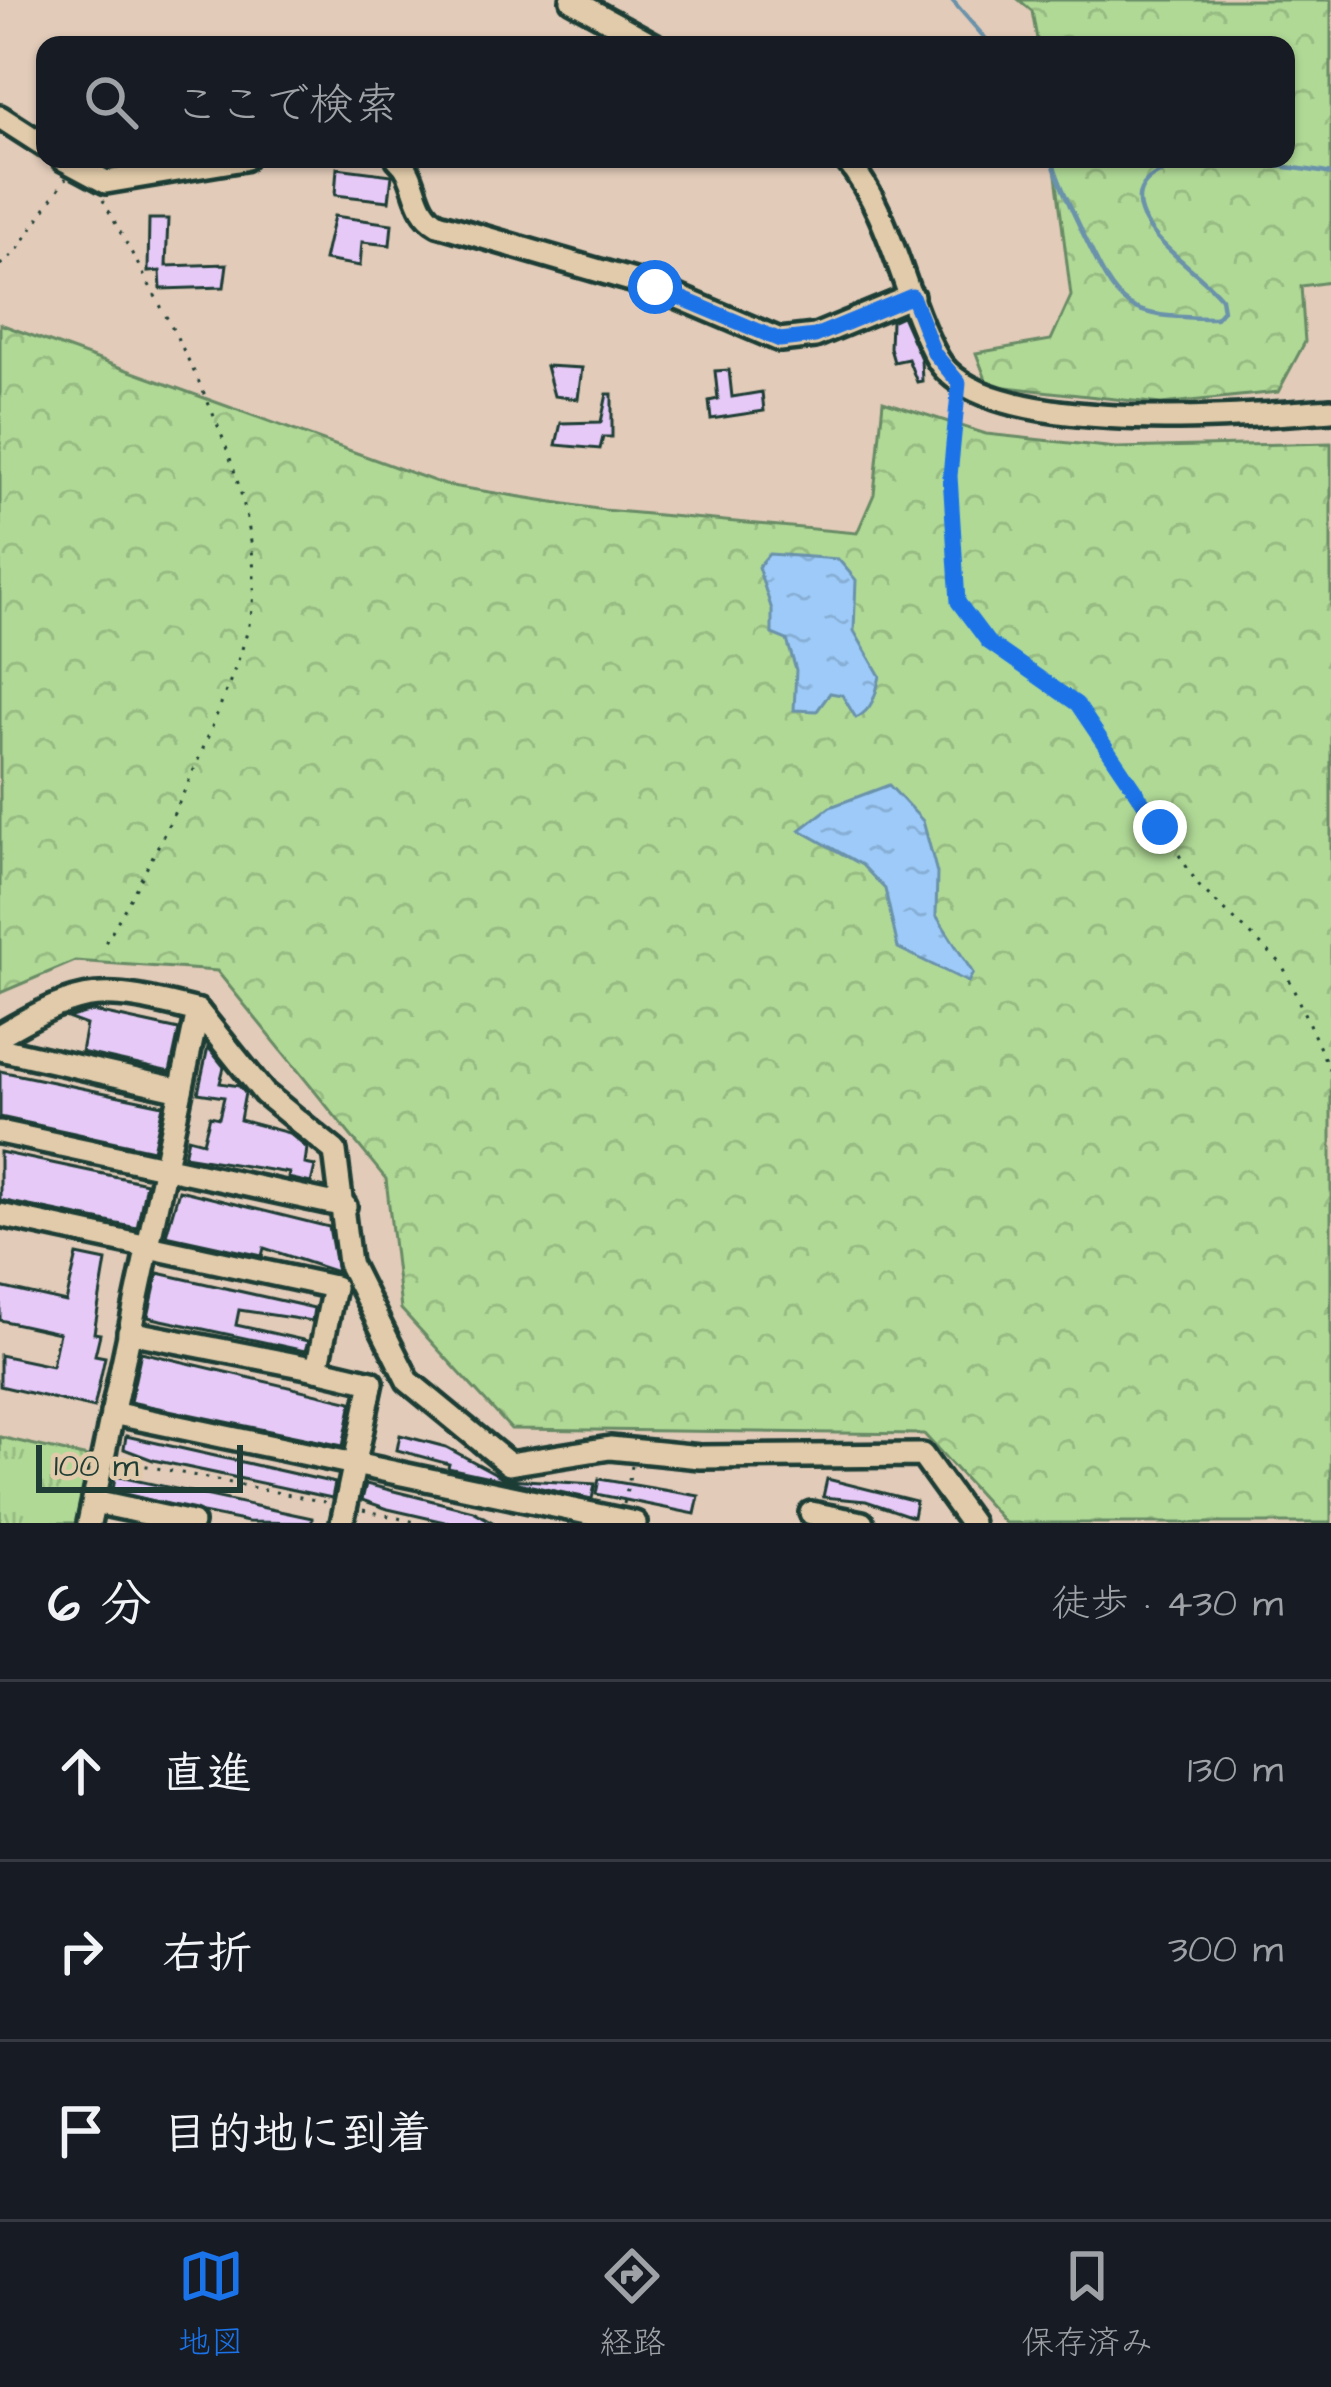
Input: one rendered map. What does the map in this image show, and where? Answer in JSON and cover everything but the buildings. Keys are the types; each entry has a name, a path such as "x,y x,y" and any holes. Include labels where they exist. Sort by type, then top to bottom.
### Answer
{"street":[{"path":"572,0 638,36"},
{"path":"0,117 36,140"},
{"path":"76,168 97,181 147,179 200,168"},
{"path":"407,168 418,206 439,224 655,287 780,340 815,336 912,296"},
{"path":"852,168 867,191 934,353 959,383 995,402 1068,412 1213,416 1331,410"},
{"path":"0,1035 89,993 125,992 198,1011 264,1093 335,1151 349,1263 408,1382 509,1464 610,1448 700,1457 922,1456 970,1523"},
{"path":"192,1523 92,1512 198,1011"},
{"path":"0,1049 181,1090"},
{"path":"0,1132 345,1206"},
{"path":"0,1215 334,1287 317,1370"},
{"path":"129,1332 372,1382 344,1515"},
{"path":"112,1413 628,1521"},
{"path":"811,1513 862,1523"}],"path":[{"path":"0,265 16,252 65,168"},
{"path":"97,181 206,395 247,522 254,594 234,670 192,782 105,944"},
{"path":"959,383 950,476 958,602 988,642 1077,704 1100,732 1199,886 1282,964 1331,1073"},
{"path":"103,1457 344,1515 420,1523"},
{"path":"628,1521 634,1460"}],"green space":[{"path":"1019,0 1331,0 1331,282 1301,286 1305,342 1278,392 1161,404 988,385 976,353 1051,340 1071,296 1055,168 1295,168 1295,36 1036,36 1032,11"},
{"path":"0,324 445,485 604,510 857,533 874,494 883,401 986,434 1116,448 1331,443 1331,1523 1005,1523 924,1434 511,1429 401,1309 386,1179 217,971 75,961 0,993"},
{"path":"0,1437 92,1458 79,1523 0,1523"}],"water":[{"path":"769,554 838,559 856,580 854,631 880,676 862,715 856,718 842,695 830,693 817,711 794,710 796,670 787,640 772,634 772,610 758,567"},
{"path":"889,785 923,821 937,873 936,915 973,973 968,982 898,948 885,889 862,865 800,830 830,807"}],"waterway":[{"path":"952,0 983,36"},
{"path":"1055,168 1116,293 1142,311 1216,318 1223,310 1221,298 1158,239 1143,217 1140,192 1154,176 1176,168"},
{"path":"1290,168 1331,174"}],"route":[{"path":"655,287 780,340 815,336 912,296 934,353 959,383 950,476 958,602 988,642 1077,704 1160,827"}]}
